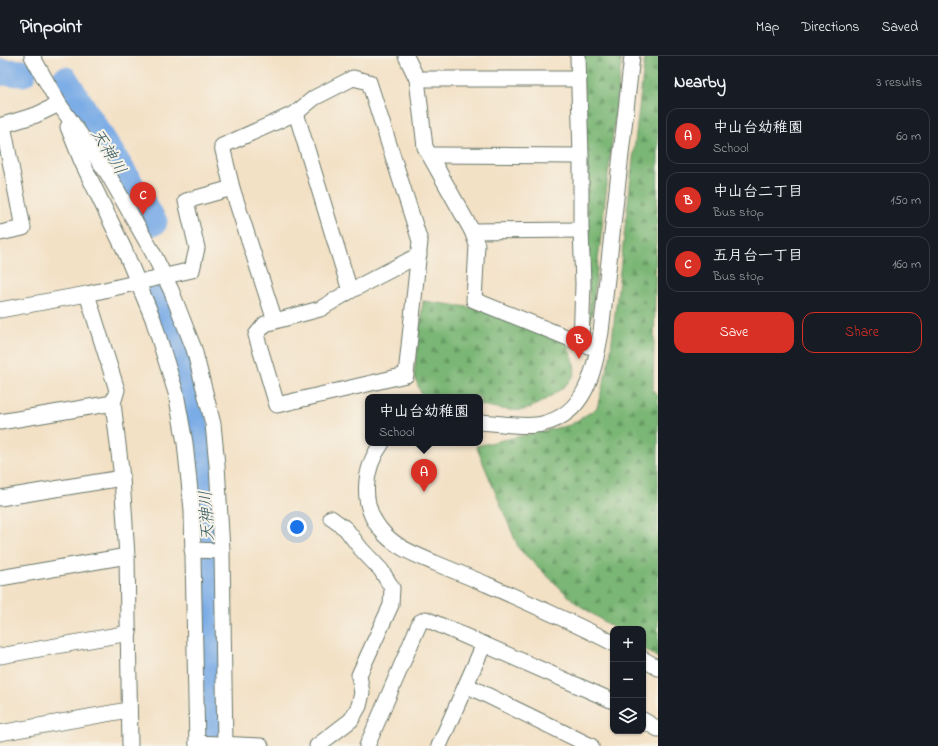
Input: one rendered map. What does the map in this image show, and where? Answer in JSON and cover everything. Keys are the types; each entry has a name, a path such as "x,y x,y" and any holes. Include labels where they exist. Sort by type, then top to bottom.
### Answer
{"street":[{"path":"32,56 59,104 108,174 153,253 165,276 194,349 213,424 217,465 222,551 223,745"},
{"path":"406,56 417,79 425,147 472,232 477,245 474,300 597,350"},
{"path":"578,56 581,156 581,343"},
{"path":"483,422 541,425 556,420 568,412 578,402 587,387 594,369 601,332 632,56"},
{"path":"275,321 232,188 222,146 296,113 314,98 353,78 369,82 420,241 419,255 406,375 277,405 256,335 265,324 320,309 350,291 419,255"},
{"path":"417,79 579,79"},
{"path":"0,233 23,228 1,126 36,115 59,104"},
{"path":"59,104 82,162 124,249 153,319 176,392 185,443 192,510 199,744 261,746"},
{"path":"296,113 350,291"},
{"path":"430,155 581,156"},
{"path":"0,310 87,294 192,270 197,248 186,201 232,188"},
{"path":"472,232 581,230"},
{"path":"87,294 117,390 113,403 122,478 127,556 128,710 130,746"},
{"path":"0,422 113,403"},
{"path":"380,446 372,460 367,481 366,500 371,515 381,531 394,543 412,553 487,585 610,642"},
{"path":"0,498 122,478"},
{"path":"317,746 351,720 359,706 362,693 360,675 390,605 392,588 381,570 361,549 346,529 331,518"},
{"path":"192,550 222,551"},
{"path":"0,578 127,556"},
{"path":"367,746 420,622 426,619 610,700"},
{"path":"0,656 128,633"},
{"path":"439,746 484,644"},
{"path":"646,661 658,668"},
{"path":"466,685 591,746"},
{"path":"0,733 128,710"},
{"path":"646,722 658,729"}],"green space":[{"path":"582,56 622,56 590,330"},
{"path":"645,56 658,56 658,159 653,390 658,396 658,658 646,650 646,626 610,626 576,603 519,549 476,446 483,446 483,444 570,425 597,408 610,357"},
{"path":"423,301 476,308 566,343 575,367 574,375 566,385 535,406 523,410 507,410 483,406 483,394 421,394 414,374"}],"waterway":[{"name":"天神川","path":"0,72 23,73"},
{"name":"天神川","path":"65,80 154,222"},
{"name":"天神川","path":"158,292 189,385 203,473 207,520 211,746"}],"place":[{"name":"五月台一丁目","path":"143,215"},
{"name":"中山台二丁目","path":"579,359"},
{"name":"中山台幼稚園","path":"424,492"}]}
